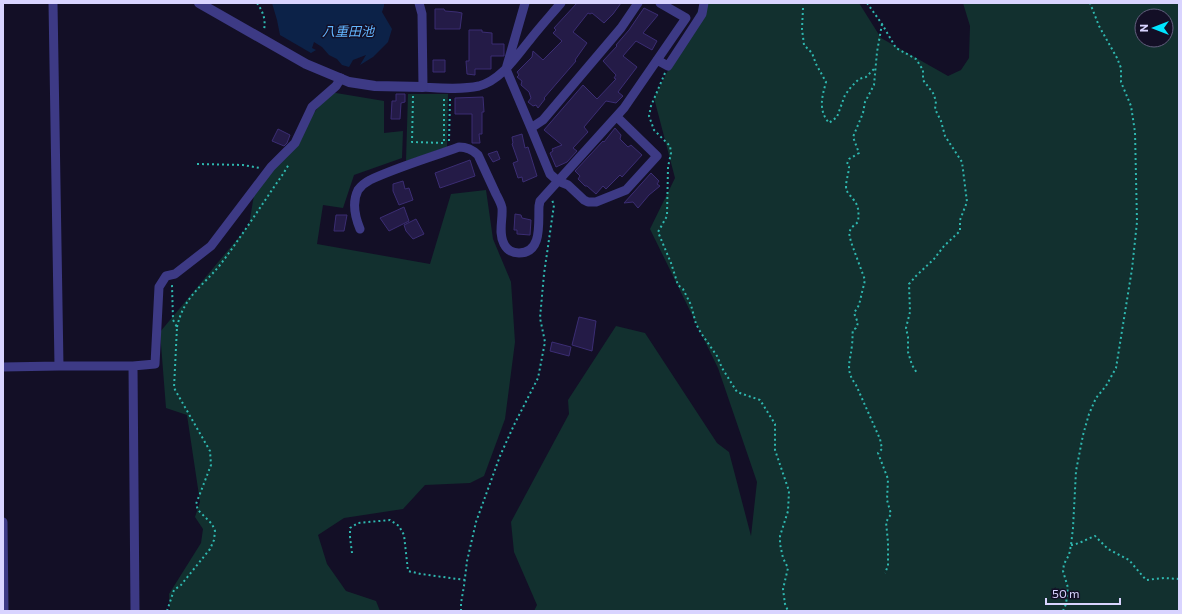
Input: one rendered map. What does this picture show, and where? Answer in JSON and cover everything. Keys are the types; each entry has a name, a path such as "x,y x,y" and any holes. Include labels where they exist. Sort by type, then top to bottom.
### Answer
{"street":[{"path":"53,3 59,366"},
{"path":"199,3 306,64 349,82 421,92 441,88 466,88 479,86 486,83 506,69 561,3"},
{"path":"419,3 422,14 421,92"},
{"path":"525,3 506,69 550,174 558,181 568,185 588,202 596,202 626,190 657,156 617,116"},
{"path":"531,128 548,115 621,28 638,3"},
{"path":"360,228 356,221 355,205 358,190 362,185 449,150 463,147 472,149 478,155 502,207 502,241 508,250 513,252 524,253 528,251 537,240 540,201 617,116 686,18 660,3"},
{"path":"657,60 668,66 702,14 704,3"},
{"path":"3,367 133,366 155,364 160,287 166,276 175,274 211,246 271,166 295,143 312,107 336,86 341,78"},
{"path":"133,366 135,611"},
{"path":"3,522 4,611"}],"path":[{"path":"257,3 266,20 261,38"},
{"path":"867,3 882,24 896,48 916,59 923,70 923,80 933,93 936,101 935,109 941,121 945,136 962,162 968,202 960,220 960,231 909,284 910,312 906,328 908,337 908,352 912,365 917,373"},
{"path":"1063,611 1066,604 1068,588 1063,571 1064,564 1069,556 1071,545 1076,471 1089,414 1096,398 1106,386 1116,368 1131,277 1137,222 1135,132 1131,106 1121,82 1121,68 1099,26 1090,3"},
{"path":"803,8 802,29 804,45 812,53 826,82 822,100 824,116 829,123 837,117 845,95 851,87 876,68"},
{"path":"882,24 877,52 874,85 865,102 863,113 853,137 859,153 849,159 847,164 849,167 846,191 857,204 859,213 858,222 851,228 849,233 865,280 860,304 854,313 858,323 856,328 852,330 852,344 849,361 850,377 856,385 880,439 882,449 878,453 888,479 887,500 891,514 886,522 888,566 885,573"},
{"path":"668,66 651,106 649,116 654,130 670,146 671,153 668,167 667,216 658,232 671,263 678,285 683,289 688,300 696,324 718,356 722,368 737,392 760,400 775,424 775,450 789,491 788,511 780,536 783,558 788,568 783,588 785,604 788,611"},
{"path":"421,92 413,96 412,142 444,143 445,98 441,97 441,88"},
{"path":"449,150 451,88"},
{"path":"168,611 174,590 181,585 210,549 214,540 215,531 212,524 198,510 196,504 212,465 210,451 174,388 178,327 180,318 190,296 219,265 283,174 289,163"},
{"path":"197,164 243,165 262,168 271,166"},
{"path":"461,611 467,561 476,522 500,456 538,378 545,342 540,318 544,274 554,206 548,191"},
{"path":"175,274 172,282 172,320 178,327"},
{"path":"352,553 350,528 358,523 390,520 399,526 404,535 408,571 465,580"},
{"path":"1071,545 1095,536 1108,549 1129,560 1146,580 1164,578 1179,579"}],"green space":[{"path":"702,3 859,3 881,38 948,76 961,70 969,58 970,26 963,3 1179,3 1179,611 534,611 537,605 514,552 511,522 569,414 568,400 616,326 645,333 717,443 729,452 751,536 757,482 718,368 650,229 675,178 654,98"},
{"path":"330,92 384,101 384,133 403,131 402,158 354,175 343,208 323,205 317,244 430,264 451,194 486,190 493,239 511,282 515,342 505,419 484,476 470,483 425,485 403,509 344,518 318,535 327,564 346,591 376,601 380,611 170,611 169,594 201,543 203,529 195,517 200,502 187,415 166,408 160,332 249,225 255,189"},
{"path":"408,94 448,94 447,147 406,161"}],"water":[{"name":"八重田池","path":"272,3 384,3 382,12 392,29 388,42 373,57 360,65 366,55 353,60 349,67 342,65 337,59 329,55 322,47 314,42 312,48 316,50 311,53 280,35"}],"building":[{"path":"577,3 621,3 604,23 592,13 588,13 573,32 587,43 575,60 576,61 544,98 545,99 538,108 536,105 533,106 528,102 531,98 529,92 521,85 522,81 517,77 519,75 517,72 532,57 533,51 543,60 562,41 553,33 556,30 554,28"},
{"path":"644,8 658,15 643,33 657,41 652,50 636,41 623,56 637,67 618,92 623,96 616,103 606,101 584,127 588,132 573,148 577,151 567,162 556,167 550,153 553,151 552,149 562,145 544,130 583,85 597,99 616,79 614,78 616,75 603,61 617,46 616,45 629,30"},
{"path":"435,9 444,9 445,11 462,13 460,29 435,29"},
{"path":"469,30 482,30 482,32 492,33 492,44 504,44 504,56 491,56 491,69 475,69 475,75 467,74 466,61 469,61"},
{"path":"433,60 445,60 445,72 433,72"},
{"path":"396,94 405,94 405,102 401,103 400,119 391,119 392,101 396,101"},
{"path":"483,97 484,112 482,112 482,134 479,134 480,143 472,143 472,114 455,114 455,98"},
{"path":"615,128 621,135 620,139 628,147 631,145 642,155 622,177 620,175 606,189 603,186 596,194 578,179 580,176 575,171 603,141 604,142"},
{"path":"278,129 290,135 284,146 272,141"},
{"path":"522,134 525,148 528,147 537,176 523,182 522,177 518,178 513,163 518,161 512,144 512,137"},
{"path":"497,151 500,159 493,162 488,154"},
{"path":"470,160 475,176 440,188 435,173"},
{"path":"651,173 659,181 657,184 660,186 649,195 638,208 633,202 624,203"},
{"path":"403,181 405,189 409,188 413,200 399,205 393,191 393,184"},
{"path":"404,207 409,221 389,231 380,218"},
{"path":"515,214 521,215 522,218 531,220 530,235 517,234 517,230 514,230"},
{"path":"336,215 347,215 344,231 334,231"},
{"path":"416,219 424,234 413,239 406,231 404,225"},
{"path":"579,317 596,321 592,351 572,345"},
{"path":"552,342 571,347 569,356 550,351"}]}
